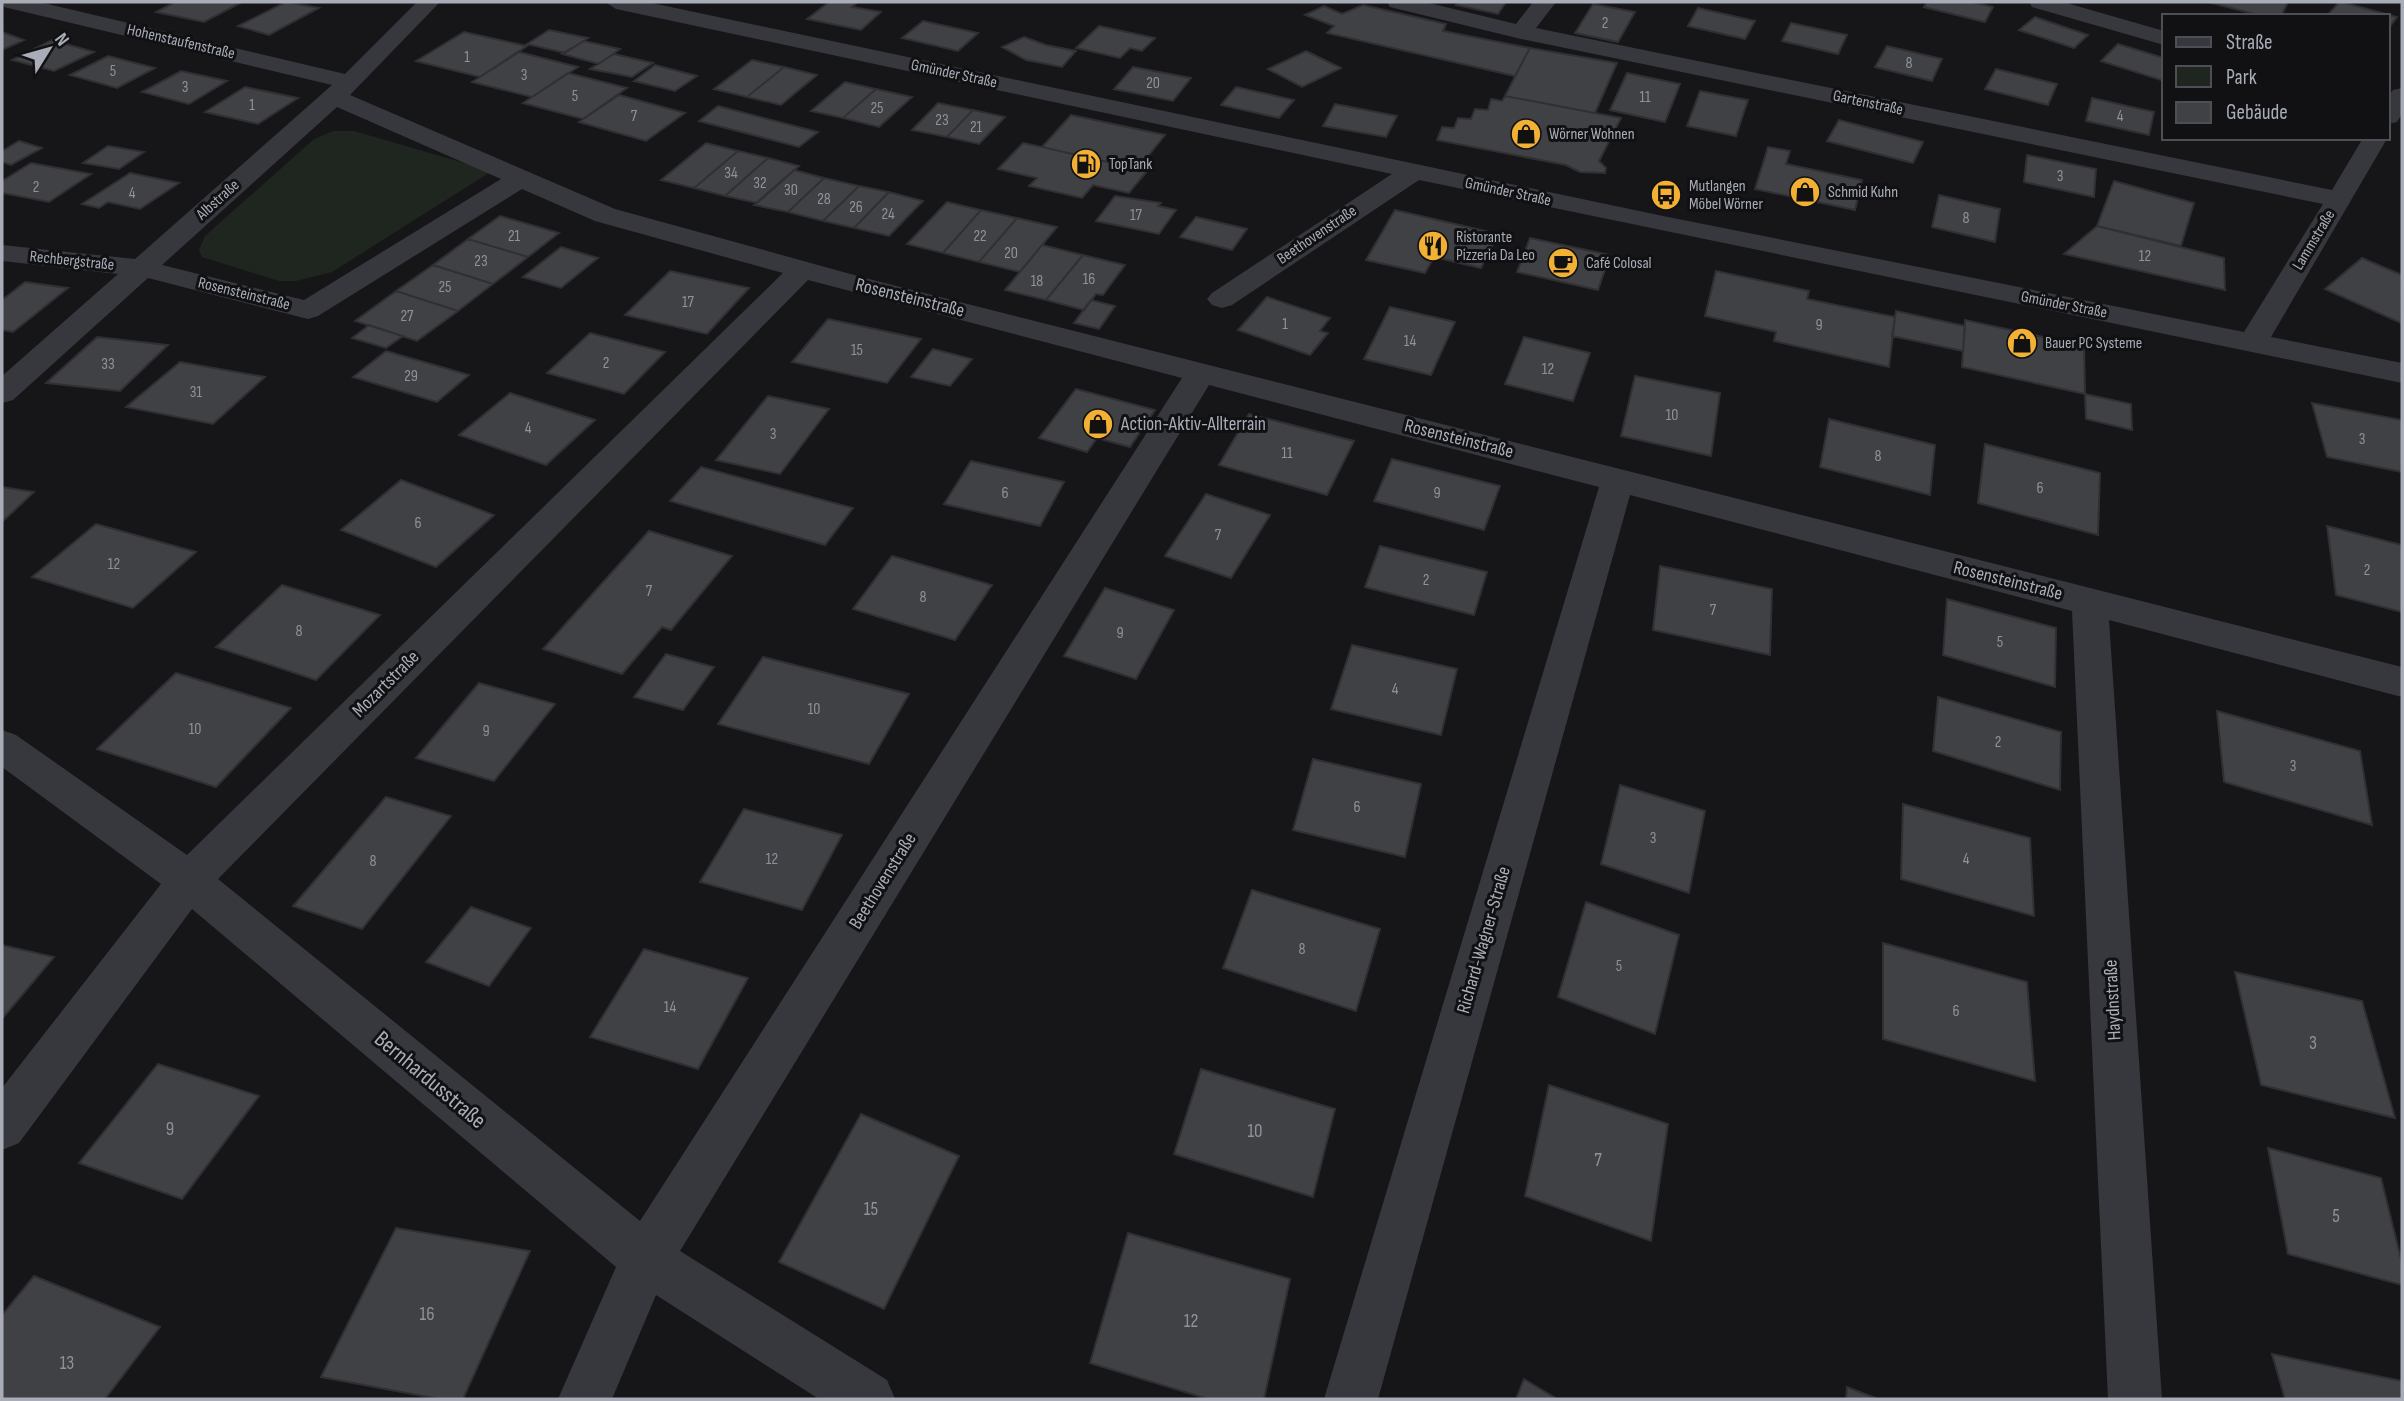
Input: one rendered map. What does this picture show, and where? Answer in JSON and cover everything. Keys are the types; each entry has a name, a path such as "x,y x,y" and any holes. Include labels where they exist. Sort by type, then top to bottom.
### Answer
{"street":[{"name":"Hohenstaufenstraße","path":"12,2 342,89"},
{"name":"Albstraße","path":"2,393 342,89 429,2"},
{"name":"Gmünder Straße","path":"616,2 1413,172 2402,373"},
{"name":"Gartenstraße","path":"1398,2 1521,32 2338,199"},
{"path":"1521,32 1545,2"},
{"path":"2040,2 2162,37"},
{"name":"Rosensteinstraße","path":"342,89 521,178 606,215 802,270 2402,682"},
{"name":"Lammstraße","path":"2253,342 2374,140"},
{"name":"Beethovenstraße","path":"1222,299 1413,172"},
{"name":"Rosensteinstraße","path":"141,268 308,310 521,178"},
{"name":"Rechbergstraße","path":"2,253 141,268"},
{"name":"Mozartstraße","path":"2,1126 189,880 802,270"},
{"name":"Beethovenstraße","path":"585,1399 646,1259 1201,373"},
{"name":"Richard-Wagner-Straße","path":"1351,1399 1618,480"},
{"name":"Haydnstraße","path":"2090,602 2135,1399"},
{"name":"Bernhardusstraße","path":"2,746 189,880 646,1259 868,1399"}],"green space":[{"path":"333,131 354,131 492,171 332,272 296,281 279,281 202,257 199,250 205,236 314,139"}],"building":[{"path":"175,2 242,2 204,22 156,12"},
{"path":"286,2 319,8 269,35 238,26"},
{"path":"829,2 858,2 852,7 881,12 861,30 807,19"},
{"path":"1459,2 1506,2 1498,14 1456,5"},
{"path":"1927,2 1972,2 1993,7 1985,22 1924,7"},
{"path":"2208,2 2288,2 2282,14 2254,14"},
{"path":"2342,2 2386,14 2329,14"},
{"path":"1593,4 1635,12 1618,42 1575,33"},
{"path":"1363,5 1446,24 1443,31 1530,48 1515,76 1327,33 1334,26 1305,15 1324,6 1342,14"},
{"path":"1698,8 1755,21 1745,39 1688,26"},
{"path":"2390,15 2397,17 2390,26"},
{"path":"2035,17 2088,35 2074,48 2019,30"},
{"path":"923,21 978,33 958,51 902,38"},
{"path":"1791,23 1847,35 1838,54 1782,41"},
{"path":"1099,26 1155,38 1142,51 1130,48 1120,58 1076,48"},
{"path":"549,30 588,38 565,53 527,44"},
{"path":"2,32 24,40 2,50"},
{"path":"464,32 527,46 480,77 416,61"},
{"path":"1024,37 1076,51 1062,67 1026,60 1002,47"},
{"path":"52,40 94,52 54,71 12,60"},
{"path":"584,41 620,49 599,64 562,54"},
{"path":"2118,44 2162,57 2162,80 2101,61"},
{"path":"1887,46 1942,59 1932,81 1875,67"},
{"path":"1530,48 1617,63 1595,113 1505,96"},
{"path":"1306,51 1341,68 1302,87 1268,69"},
{"path":"519,52 578,67 532,97 472,82"},
{"path":"614,54 653,63 632,77 590,69"},
{"path":"108,56 155,68 117,88 70,75"},
{"path":"752,60 784,67 747,97 714,89"},
{"path":"655,65 697,76 675,91 634,81"},
{"path":"784,67 817,75 781,105 747,97"},
{"path":"1133,67 1191,78 1173,101 1114,89"},
{"path":"1996,69 2057,84 2048,105 1985,89"},
{"path":"181,71 227,81 189,104 142,92"},
{"path":"568,73 627,88 583,119 523,103"},
{"path":"1627,73 1680,84 1665,122 1610,110"},
{"path":"845,82 876,89 843,118 811,111"},
{"path":"245,87 298,98 258,124 205,112"},
{"path":"1236,87 1294,100 1279,118 1221,105"},
{"path":"876,89 912,97 879,127 843,118"},
{"path":"1700,91 1748,100 1736,136 1687,126"},
{"path":"619,95 685,113 646,141 579,122"},
{"name":"Wörner Wohnen","path":"1505,96 1621,118 1599,161 1606,168 1605,173 1580,172 1566,165 1437,140 1442,127 1454,128 1458,118 1471,119 1475,109 1488,110 1491,99 1502,101"},
{"path":"2092,98 2154,112 2149,135 2086,121"},
{"path":"938,103 973,110 947,137 912,130"},
{"path":"1335,104 1397,116 1386,137 1323,126"},
{"path":"718,106 818,132 799,147 699,121"},
{"path":"973,110 1005,117 979,144 947,137"},
{"path":"1071,115 1165,135 1138,169 1042,147"},
{"path":"1839,120 1923,142 1913,163 1827,141"},
{"path":"19,141 42,148 11,165 2,162 2,151"},
{"path":"706,143 738,151 694,188 661,180"},
{"path":"1023,143 1147,171 1129,193 1093,185 1082,198 1029,186 1037,178 998,169"},
{"path":"108,146 144,152 119,169 83,163"},
{"path":"1768,147 1790,151 1786,164 1862,180 1855,210 1755,189"},
{"path":"738,151 768,158 725,196 694,188"},
{"path":"2027,155 2096,169 2094,197 2024,182"},
{"path":"768,158 799,166 757,203 725,196"},
{"path":"31,163 91,174 49,202 2,193 2,181"},
{"path":"794,170 824,178 788,212 754,205"},
{"path":"130,173 179,183 140,209 108,202 99,208 82,204"},
{"path":"824,178 859,186 823,221 788,212"},
{"path":"2114,181 2194,203 2181,246 2097,226"},
{"path":"859,186 889,192 854,228 823,221"},
{"path":"889,192 923,201 889,236 854,228"},
{"path":"1939,195 2000,209 1995,242 1932,227"},
{"path":"1115,196 1161,203 1158,206 1176,210 1159,234 1096,221"},
{"path":"947,202 981,210 943,253 907,244"},
{"path":"981,210 1017,218 979,262 943,253"},
{"name":"Ristorante Pizzeria Da Leo","path":"1395,210 1498,234 1481,268 1434,257 1425,273 1366,260"},
{"path":"500,216 559,233 528,257 468,239"},
{"path":"1196,217 1247,229 1232,250 1180,237"},
{"path":"1017,218 1057,227 1020,272 979,262"},
{"path":"2097,226 2224,258 2225,290 2064,254"},
{"name":"Café Colosal","path":"1530,238 1610,255 1598,290 1517,272"},
{"path":"468,239 528,257 493,284 433,265"},
{"path":"1042,245 1083,255 1046,300 1005,290"},
{"path":"561,247 598,258 561,288 523,277"},
{"path":"1083,255 1125,265 1103,295 1096,294 1084,310 1046,300"},
{"path":"2362,258 2402,275 2401,323 2325,289"},
{"path":"433,265 493,284 458,311 396,291"},
{"path":"670,271 749,288 707,334 625,315"},
{"path":"1716,271 1809,291 1807,299 1895,317 1889,367 1774,341 1776,332 1705,316"},
{"path":"25,282 68,288 13,332 2,330 2,300"},
{"path":"396,291 458,311 417,341 355,321"},
{"path":"1267,297 1330,318 1320,331 1328,333 1310,355 1238,330"},
{"path":"1091,300 1115,306 1099,329 1074,323"},
{"path":"1390,307 1455,322 1431,375 1364,359"},
{"path":"1896,311 1965,326 1963,351 1892,336"},
{"path":"828,319 921,339 887,383 792,362"},
{"path":"1965,320 2084,346 2085,394 1962,367"},
{"path":"369,325 403,336 386,348 352,338"},
{"path":"590,333 665,352 624,394 547,373"},
{"path":"97,337 168,345 120,391 46,383"},
{"path":"1524,337 1590,353 1573,401 1505,384"},
{"path":"933,349 972,359 950,386 911,377"},
{"path":"386,351 469,375 437,402 353,377"},
{"path":"180,362 265,377 213,424 126,407"},
{"path":"1635,376 1720,393 1711,456 1621,436"},
{"name":"Action-Aktiv-Allterrain","path":"1076,389 1155,410 1130,447 1097,438 1087,452 1039,438"},
{"path":"510,393 595,420 546,465 459,435"},
{"path":"2085,394 2131,404 2132,430 2086,419"},
{"path":"768,396 829,409 780,474 716,460"},
{"path":"2312,403 2402,420 2402,472 2327,457"},
{"path":"1249,414 1354,441 1327,495 1219,465"},
{"path":"1829,419 1935,445 1930,495 1820,467"},
{"path":"1985,444 2100,473 2098,535 1978,503"},
{"path":"1392,459 1500,486 1484,530 1374,501"},
{"path":"971,461 1064,482 1040,526 944,504"},
{"path":"701,467 853,508 825,545 670,501"},
{"path":"401,480 494,515 436,567 341,530"},
{"path":"2,487 34,492 2,522"},
{"path":"1206,494 1270,515 1231,578 1165,556"},
{"path":"96,524 196,552 133,608 32,577"},
{"path":"2327,526 2402,545 2402,612 2336,595"},
{"path":"649,531 732,556 671,630 662,627 622,674 543,649"},
{"path":"1380,546 1487,572 1474,615 1365,587"},
{"path":"892,556 992,585 955,640 853,609"},
{"path":"1660,566 1772,589 1770,655 1653,630"},
{"path":"282,585 380,615 316,680 216,647"},
{"path":"1105,588 1174,610 1136,679 1064,656"},
{"path":"1947,599 2056,628 2055,687 1943,655"},
{"path":"1352,645 1457,669 1441,735 1331,709"},
{"path":"666,654 714,667 683,710 634,697"},
{"path":"763,657 909,694 869,764 718,724"},
{"path":"176,673 291,708 216,787 97,749"},
{"path":"479,683 555,704 494,781 416,758"},
{"path":"1938,697 2061,732 2060,790 1933,751"},
{"path":"2217,711 2360,751 2372,825 2224,782"},
{"path":"1313,759 1421,784 1405,857 1293,830"},
{"path":"1620,785 1705,811 1689,893 1601,864"},
{"path":"386,797 451,816 362,929 293,906"},
{"path":"1903,804 2030,838 2034,916 1901,879"},
{"path":"744,809 842,835 802,910 700,882"},
{"path":"1252,890 1380,929 1356,1011 1223,968"},
{"path":"1586,902 1679,935 1655,1034 1558,997"},
{"path":"471,907 531,928 489,986 426,962"},
{"path":"1883,943 2027,982 2035,1081 1883,1039"},
{"path":"2,945 54,957 2,1019"},
{"path":"644,949 748,978 698,1069 590,1037"},
{"path":"2235,972 2362,1001 2395,1118 2261,1085"},
{"path":"158,1064 259,1096 182,1199 79,1163"},
{"path":"1201,1069 1335,1109 1313,1197 1174,1154"},
{"path":"1549,1085 1668,1124 1651,1241 1525,1196"},
{"path":"861,1114 959,1156 884,1309 779,1262"},
{"path":"2268,1148 2381,1178 2402,1263 2402,1285 2288,1254"},
{"path":"396,1228 530,1251 463,1399 439,1399 321,1377"},
{"path":"1128,1233 1290,1279 1264,1399 1208,1399 1090,1363"},
{"path":"34,1276 160,1327 105,1399 2,1399 2,1315"},
{"path":"2272,1354 2402,1381 2402,1399 2285,1399"},
{"path":"1524,1379 1557,1399 1516,1399"},
{"path":"1847,1387 1878,1399 1846,1399"}],"place":[{"name":"Wörner Wohnen","path":"1526,134"},
{"name":"TopTank","path":"1086,164"},
{"name":"Schmid Kuhn","path":"1805,192"},
{"name":"Mutlangen Möbel Wörner","path":"1666,195"},
{"name":"Ristorante Pizzeria Da Leo","path":"1433,246"},
{"name":"Café Colosal","path":"1563,263"},
{"name":"Bauer PC Systeme","path":"2022,343"},
{"name":"Action-Aktiv-Allterrain","path":"1098,424"}]}
